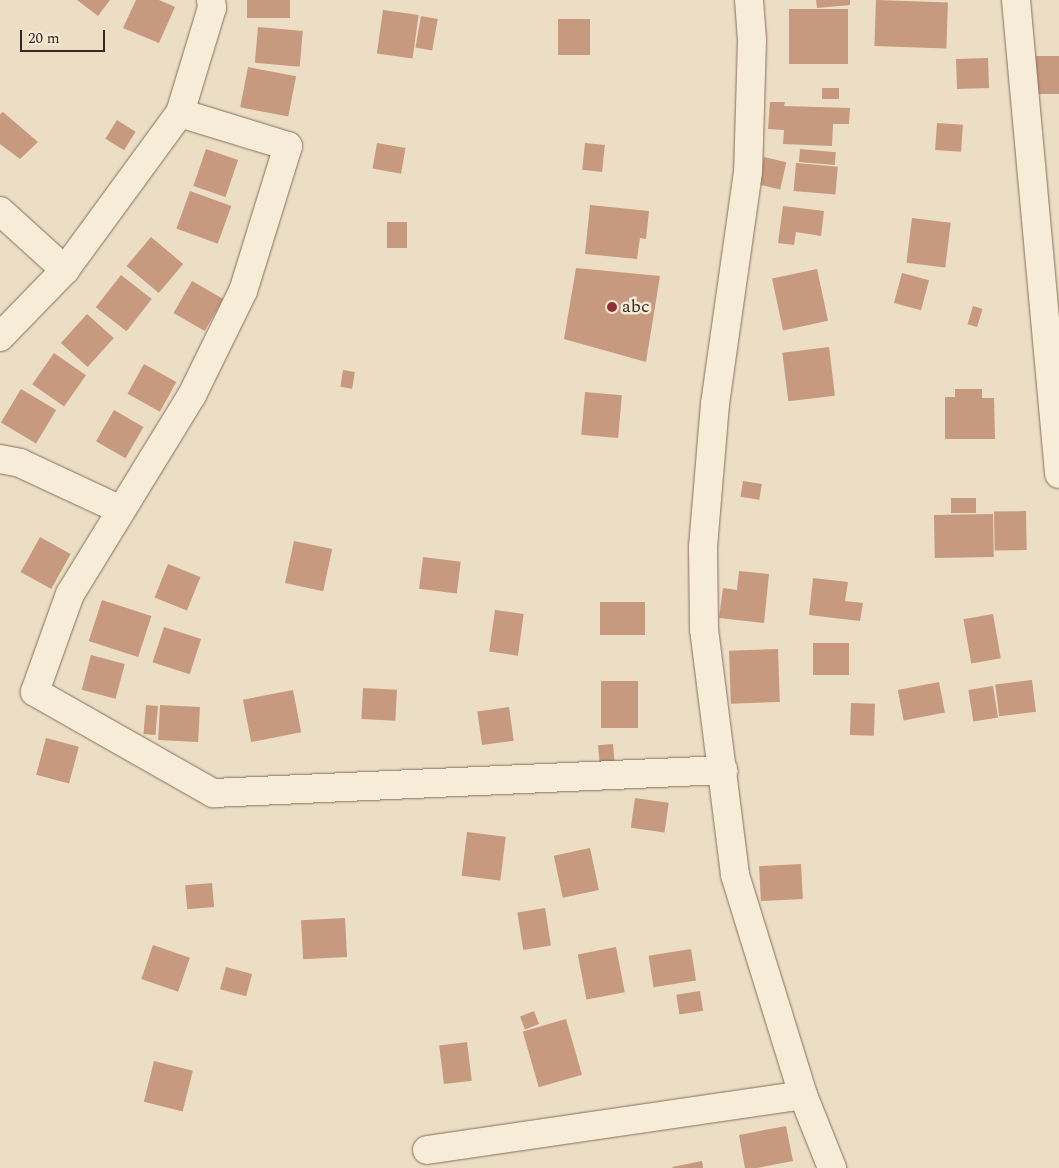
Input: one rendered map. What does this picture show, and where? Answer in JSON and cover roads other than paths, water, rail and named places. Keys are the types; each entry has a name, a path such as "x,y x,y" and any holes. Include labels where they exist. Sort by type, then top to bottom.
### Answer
{"street":[{"path":"749,0 752,40 748,172 714,404 703,547 704,629 735,875 803,1095 832,1168"},
{"path":"1016,0 1059,474"},
{"path":"0,337 65,270 180,113 208,3"},
{"path":"180,113 288,146 244,291 192,395 70,594 36,692 213,793 723,770"},
{"path":"0,211 65,270"},
{"path":"0,459 20,464 121,510"},
{"path":"427,1150 803,1095"}],"place":[{"name":"abc","path":"612,307"}]}
